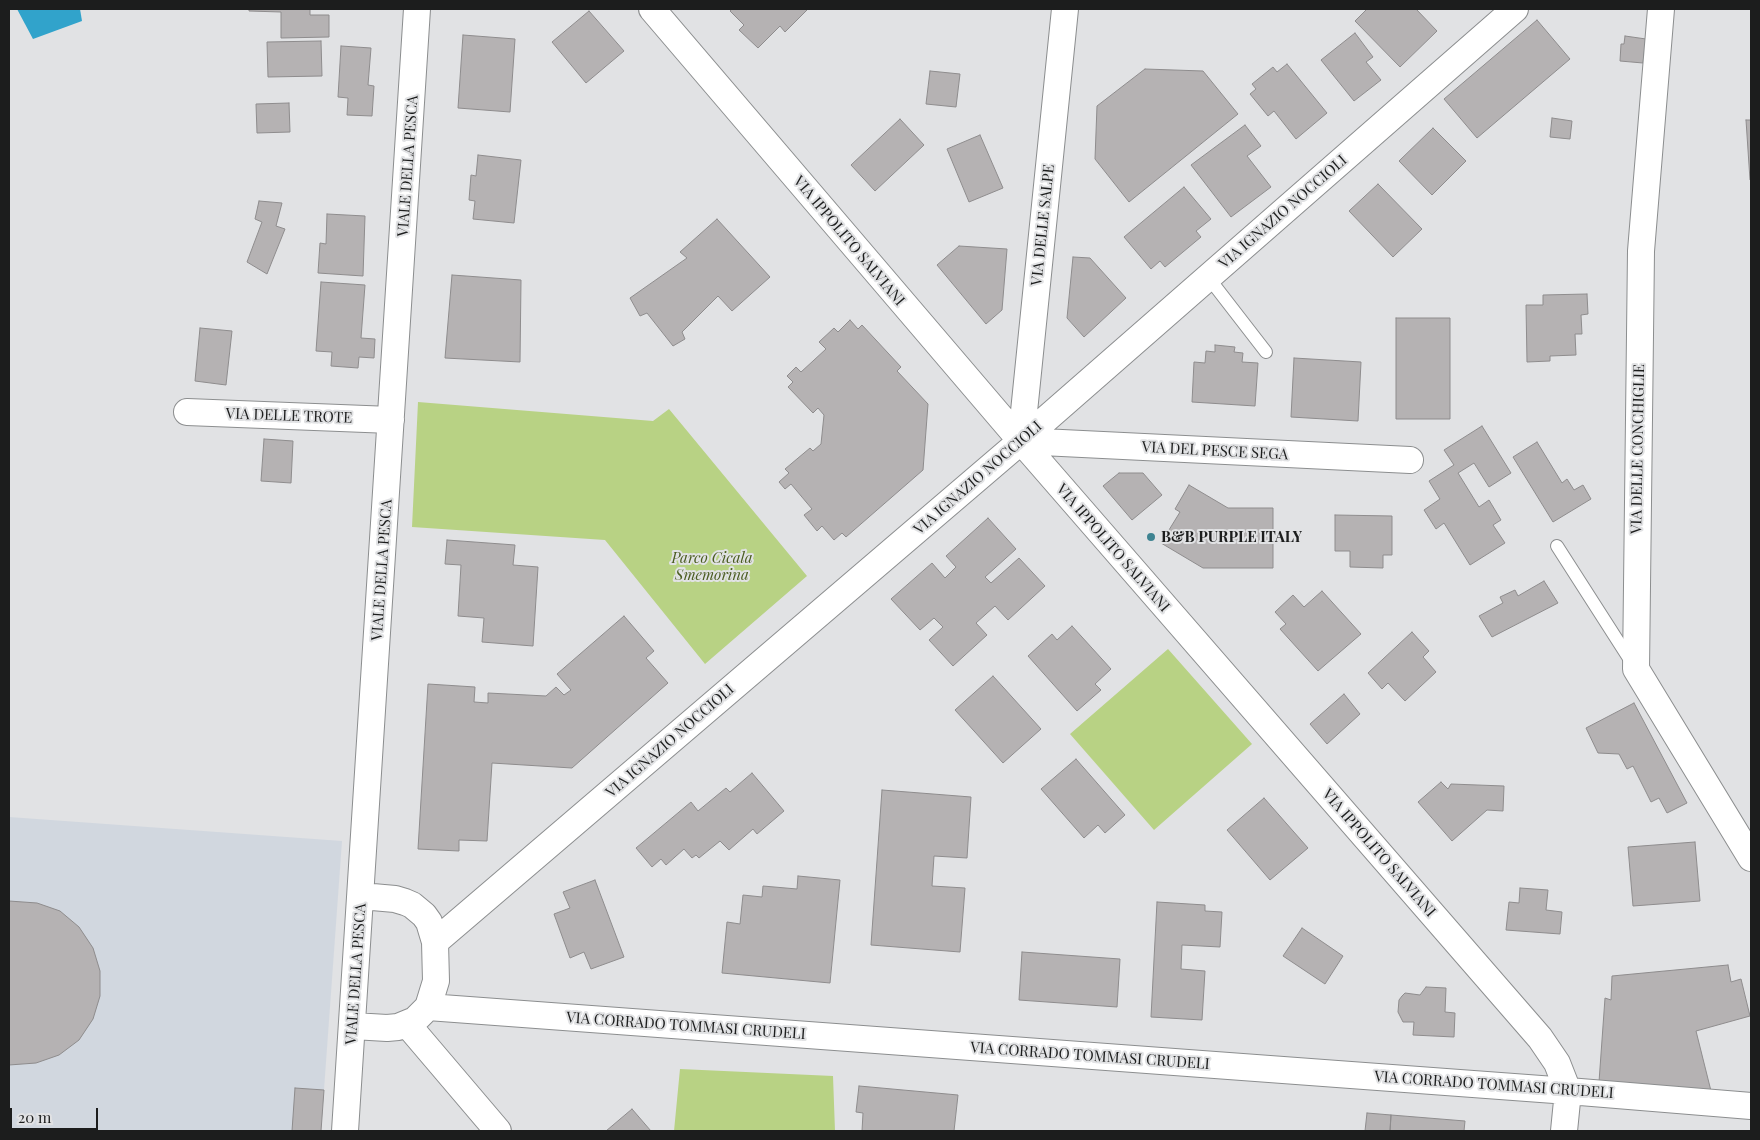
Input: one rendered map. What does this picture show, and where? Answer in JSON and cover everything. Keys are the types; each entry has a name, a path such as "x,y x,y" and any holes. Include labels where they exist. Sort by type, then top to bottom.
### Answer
{"street":[{"name":"VIALE DELLA PESCA","path":"345,1131 417,9"},
{"name":"VIA IPPOLITO SALVIANI","path":"652,9 1021,441 1540,1038 1557,1063 1568,1091"},
{"name":"VIA DELLE SALPE","path":"1021,441 1065,9"},
{"name":"VIA IGNAZIO NOCCIOLI","path":"436,942 1021,441 1515,9"},
{"name":"VIA DELLE CONCHIGLIE","path":"1636,669 1640,252 1662,9"},
{"name":"VIA DELLE TROTE","path":"187,412 392,420"},
{"name":"VIA DEL PESCE SEGA","path":"1021,441 1410,460"},
{"path":"1636,669 1751,858"},
{"path":"353,1026 388,1028 416,1020 428,1007 436,981 436,942 424,915 412,905 395,899 361,896"},
{"name":"VIA CORRADO TOMMASI CRUDELI","path":"428,1007 1751,1106"},
{"path":"407,1024 498,1131"},
{"path":"1564,1131 1568,1091"}],"lane":[{"path":"1208,277 1266,352"},
{"path":"1557,546 1636,669"}],"shaded area":[{"path":"9,817 342,841 321,1131 9,1131"}],"green space":[{"name":"Parco Cicala Smemorina","path":"418,402 653,421 669,409 807,576 705,664 605,540 412,527"},
{"path":"1168,649 1252,744 1154,830 1070,734"},
{"path":"680,1069 833,1076 835,1131 674,1131"}],"water":[{"path":"17,9 80,9 82,21 33,39"}],"building":[{"path":"249,9 310,9 310,15 329,15 329,37 281,38 281,12 249,11"},
{"path":"732,9 808,9 785,32 780,26 758,48 739,30 744,25 730,11"},
{"path":"1367,9 1416,9 1437,31 1400,67 1355,21"},
{"path":"589,11 624,51 586,83 552,42"},
{"path":"1537,20 1570,59 1477,138 1444,99"},
{"path":"1355,33 1373,57 1366,62 1381,80 1354,101 1321,60"},
{"path":"463,35 515,39 510,112 458,108"},
{"path":"1625,36 1646,39 1643,63 1620,61 1621,44 1624,44"},
{"path":"321,41 322,76 268,77 267,42"},
{"path":"341,46 371,48 368,85 374,86 372,116 347,115 348,98 338,97"},
{"path":"1287,64 1327,113 1296,139 1274,111 1268,116 1250,94 1256,89 1252,84 1273,67 1277,72"},
{"path":"1145,69 1203,71 1238,114 1129,202 1095,159 1097,106"},
{"path":"930,71 960,74 956,107 926,104"},
{"path":"289,103 290,132 257,133 256,104"},
{"path":"1552,118 1572,121 1570,139 1550,137"},
{"path":"900,119 924,145 875,191 851,165"},
{"path":"1746,120 1751,120 1751,180 1750,180"},
{"path":"1245,125 1261,146 1247,156 1271,187 1231,217 1191,165"},
{"path":"1433,128 1466,161 1432,195 1399,161"},
{"path":"980,135 1003,188 969,202 947,149"},
{"path":"478,155 521,160 514,223 473,219 475,201 469,200 471,175 476,176"},
{"path":"1378,184 1422,229 1393,257 1349,211"},
{"path":"1184,187 1211,219 1196,231 1201,237 1165,267 1160,261 1151,269 1124,237"},
{"path":"259,201 282,203 276,226 285,229 267,274 247,262 262,222 255,219"},
{"path":"327,214 365,216 363,276 318,273 320,243 326,244"},
{"path":"717,219 770,277 732,311 718,296 682,332 685,339 673,346 647,313 640,316 630,298 687,258 680,252"},
{"path":"959,246 1007,249 1002,310 986,324 937,265"},
{"path":"1073,257 1090,258 1126,298 1084,337 1067,318"},
{"path":"452,275 521,280 520,362 445,358"},
{"path":"321,282 365,285 361,338 375,339 374,358 359,357 358,368 331,366 332,352 316,351"},
{"path":"1587,294 1588,314 1581,315 1582,334 1575,334 1576,355 1550,356 1550,361 1527,362 1526,305 1543,305 1543,295"},
{"path":"1396,318 1450,318 1450,419 1396,419"},
{"path":"850,320 858,329 862,325 901,367 897,371 928,404 923,470 846,537 842,533 834,540 822,526 817,531 804,515 812,509 791,484 785,489 779,482 789,473 785,469 810,448 813,451 821,444 824,415 818,408 813,413 788,387 793,382 787,376 796,367 801,372 826,349 819,342 834,328 838,332"},
{"path":"200,328 232,331 226,385 195,381"},
{"path":"1215,345 1235,347 1234,352 1243,353 1242,362 1258,363 1255,406 1192,402 1194,362 1205,363 1206,351 1215,352"},
{"path":"1294,358 1361,362 1358,421 1291,417"},
{"path":"1482,426 1511,473 1489,487 1474,463 1458,473 1479,507 1489,500 1501,520 1493,525 1505,543 1470,565 1444,523 1436,529 1424,510 1440,499 1429,481 1454,465 1444,450"},
{"path":"264,439 293,441 291,483 261,481"},
{"path":"1537,442 1562,483 1567,479 1574,490 1583,485 1591,499 1553,522 1513,457"},
{"path":"1119,473 1143,473 1162,495 1132,520 1103,486"},
{"path":"1189,485 1228,508 1273,508 1273,568 1203,568 1161,543 1180,512 1175,509"},
{"path":"1335,515 1392,516 1392,555 1383,555 1383,568 1350,567 1350,551 1335,551"},
{"path":"988,518 1016,549 985,577 991,583 1019,558 1045,586 1008,620 995,606 976,623 987,635 953,666 929,640 943,627 934,618 920,630 891,599 932,563 945,578 956,567 946,556"},
{"path":"447,540 515,545 513,565 538,567 533,646 482,642 484,618 458,616 461,565 445,564"},
{"path":"1544,581 1558,603 1492,637 1479,616 1503,603 1500,597 1515,590 1518,596"},
{"path":"1322,591 1361,634 1318,671 1280,629 1286,624 1275,612 1293,595 1304,607"},
{"path":"624,616 654,651 646,658 668,683 572,768 492,763 487,841 459,840 459,851 418,849 428,684 475,687 474,702 488,703 488,693 546,696 556,687 564,695 571,690 557,674"},
{"path":"1072,626 1111,669 1095,684 1101,690 1077,711 1028,656 1052,634 1057,640"},
{"path":"1412,632 1429,651 1423,657 1436,672 1405,701 1388,683 1382,689 1368,673"},
{"path":"993,676 1041,729 1003,763 955,710"},
{"path":"1344,694 1360,714 1327,744 1310,724"},
{"path":"1634,703 1687,803 1667,813 1659,798 1651,802 1633,766 1627,769 1619,754 1598,753 1586,728"},
{"path":"1076,759 1125,815 1105,833 1098,825 1084,838 1041,789"},
{"path":"752,773 784,811 757,834 753,829 729,850 720,841 699,858 696,855 692,858 684,849 666,865 661,859 652,867 636,848 691,802 698,811 726,788 730,792"},
{"path":"1441,782 1448,789 1451,784 1504,786 1503,811 1487,810 1452,841 1418,802"},
{"path":"882,790 971,797 967,858 934,856 932,886 965,888 960,952 871,945"},
{"path":"1264,798 1308,848 1270,880 1227,830"},
{"path":"1695,842 1700,901 1633,906 1628,847"},
{"path":"798,876 840,880 830,983 722,973 727,922 740,924 743,895 762,897 763,886 797,889"},
{"path":"595,880 624,957 591,969 584,952 570,958 554,914 570,908 563,892"},
{"path":"1520,888 1548,890 1546,910 1562,912 1560,934 1506,930 1509,902 1519,903"},
{"path":"9,901 37,903 60,911 79,927 93,948 100,971 100,996 93,1019 79,1040 59,1055 36,1063 9,1065"},
{"path":"1157,902 1205,905 1205,911 1222,912 1220,947 1182,945 1181,969 1205,971 1202,1020 1151,1017"},
{"path":"1302,928 1343,956 1325,984 1283,956"},
{"path":"1022,952 1120,959 1117,1007 1019,1000"},
{"path":"1728,965 1731,982 1741,979 1750,1016 1696,1031 1711,1091 1599,1082 1605,998 1611,1000 1612,976"},
{"path":"1426,987 1446,988 1445,1012 1455,1013 1454,1037 1413,1035 1414,1022 1403,1022 1398,1012 1399,1000 1405,993 1420,995"},
{"path":"859,1086 958,1095 954,1131 862,1131 863,1113 856,1112"},
{"path":"295,1088 324,1090 321,1131 292,1131"},
{"path":"632,1109 651,1131 606,1131"},
{"path":"1367,1113 1391,1115 1390,1131 1365,1131"},
{"path":"1391,1115 1465,1121 1464,1131 1390,1131"}],"place":[{"name":"B&B PURPLE ITALY","path":"1151,537"}]}
